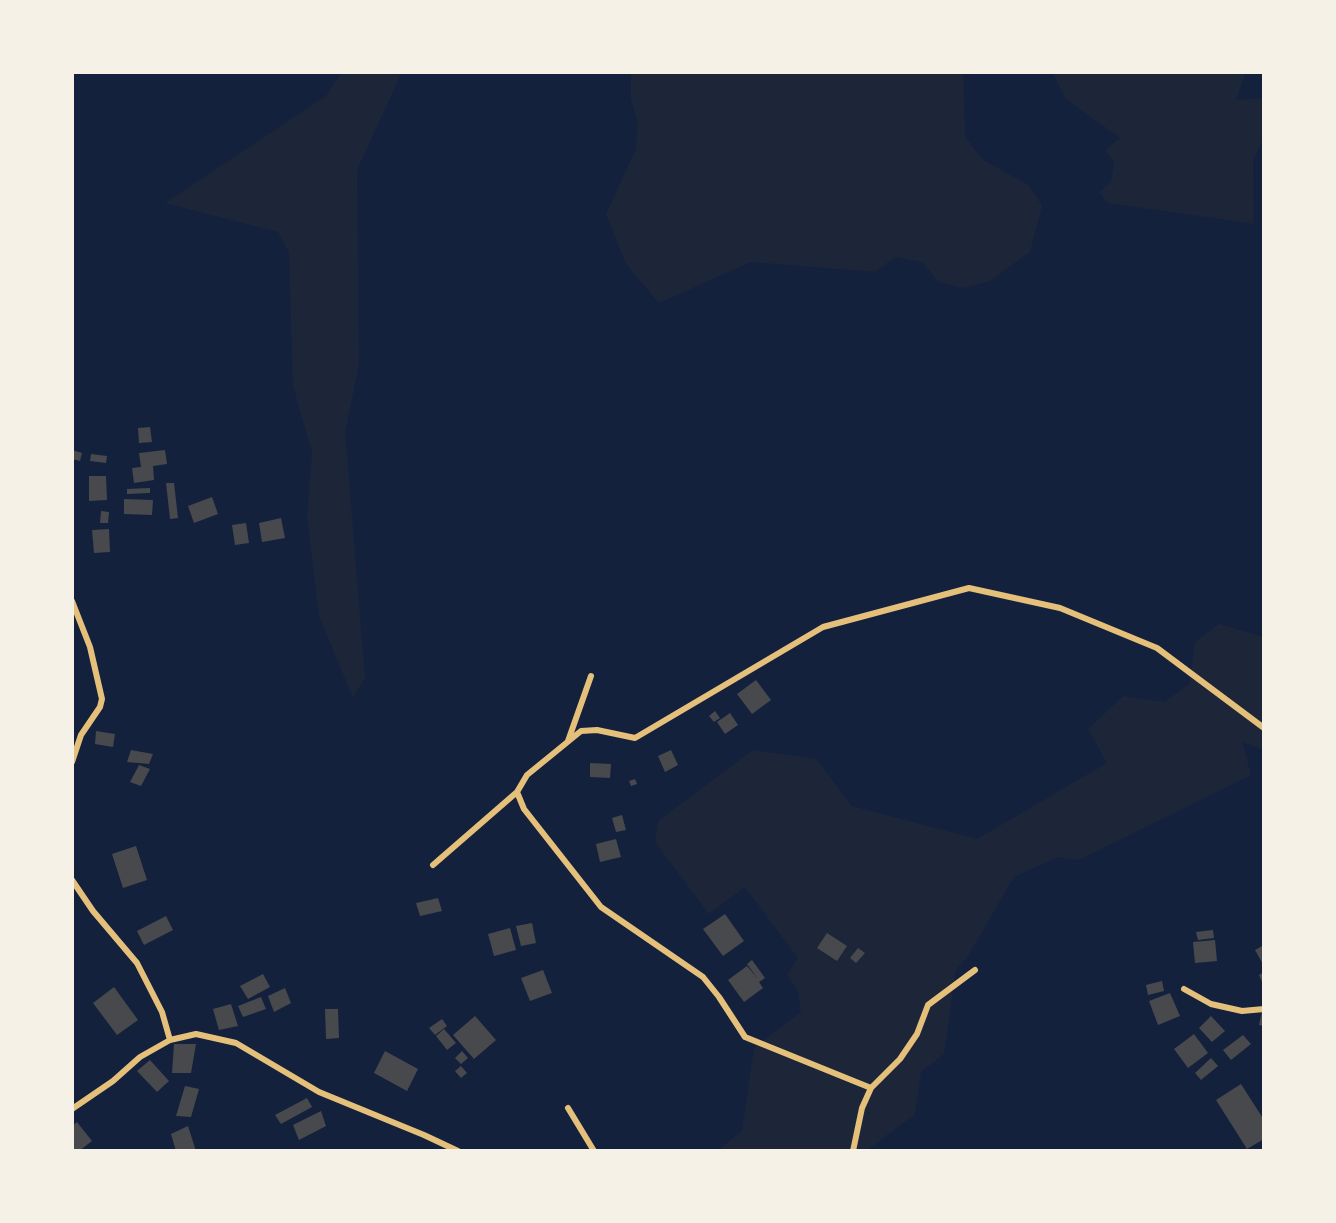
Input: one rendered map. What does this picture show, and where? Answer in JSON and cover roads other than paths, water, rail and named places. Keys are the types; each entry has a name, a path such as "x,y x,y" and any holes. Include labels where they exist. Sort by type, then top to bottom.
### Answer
{"street":[{"path":"433,865 517,792 527,775 581,731 597,730 635,738 823,627 969,588 1060,608 1157,648 1264,728"},
{"path":"72,601 90,647 102,699 100,707 81,735 72,762"},
{"path":"567,741 591,676"},
{"path":"517,792 524,809 601,907 703,977 745,1037 871,1088"},
{"path":"72,880 93,910 137,963 162,1012 170,1040"},
{"path":"853,1151 862,1108 871,1088 900,1059 912,1042 928,1005 975,970"},
{"path":"1184,989 1211,1004 1242,1011 1264,1009"},
{"path":"72,1109 113,1081 140,1057 170,1040 196,1034 236,1043 319,1092 458,1151"},
{"path":"568,1108 594,1151"}]}
